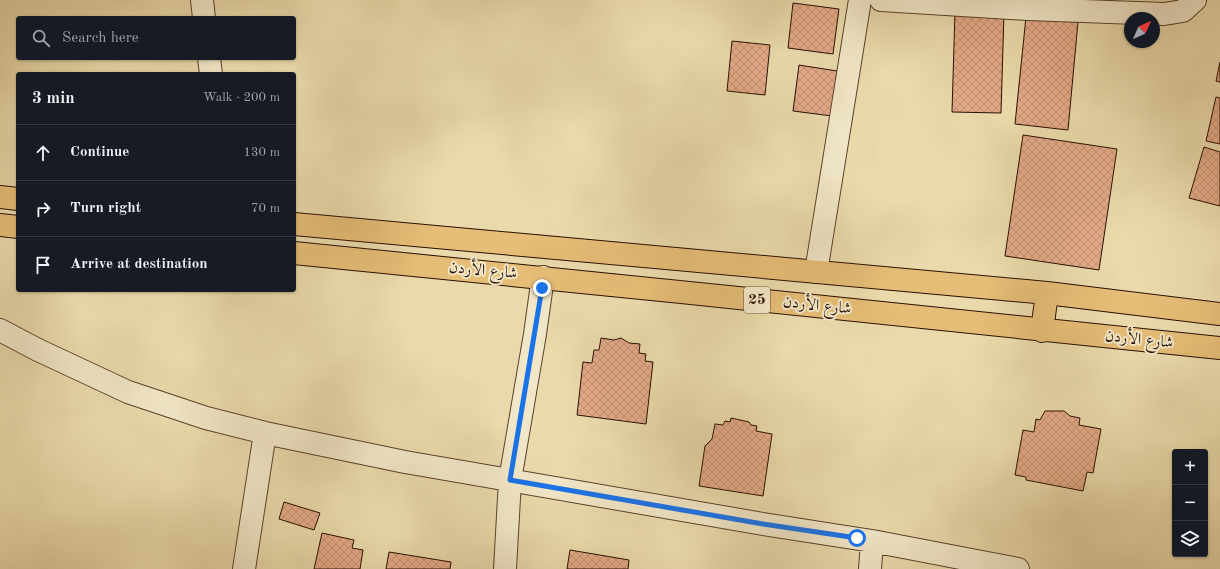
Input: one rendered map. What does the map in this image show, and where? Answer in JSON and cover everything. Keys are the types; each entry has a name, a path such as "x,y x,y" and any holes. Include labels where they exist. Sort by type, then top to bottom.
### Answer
{"highway":[{"path":"0,197 16,199"},
{"name":"شارع الأردن","path":"296,224 1047,293 1220,314"},
{"path":"0,225 16,227"},
{"name":"شارع الأردن","path":"296,253 543,277 1042,331 1220,348"},
{"path":"1042,331 1047,293"}],"street":[{"path":"202,0 204,16"},
{"path":"816,272 860,0"},
{"path":"880,0 1029,5 1164,14 1183,11 1195,0"},
{"path":"209,60 211,72"},
{"path":"505,569 510,480 535,334 543,277"},
{"path":"0,330 38,350 128,392 206,418 265,433 405,462 763,524 872,541 1018,569"},
{"path":"244,569 265,433"},
{"path":"870,569 872,541"}],"building":[{"path":"793,3 839,9 833,54 788,48"},
{"path":"955,11 1004,12 1001,113 952,112"},
{"path":"1026,17 1078,22 1068,130 1015,124"},
{"path":"732,41 770,45 765,95 727,91"},
{"path":"1220,62 1220,82 1216,81"},
{"path":"799,65 837,71 832,116 793,111"},
{"path":"1216,97 1220,98 1220,144 1206,141"},
{"path":"1023,135 1117,149 1099,270 1005,256"},
{"path":"1204,147 1220,152 1220,206 1189,198"},
{"path":"601,338 614,340 621,338 629,343 640,344 639,353 646,354 645,361 653,362 646,424 577,415 583,362 592,363 594,350 599,350"},
{"path":"1045,411 1064,411 1070,416 1080,418 1079,425 1101,429 1093,473 1087,472 1083,491 1026,480 1026,477 1015,475 1023,430 1034,432 1036,419 1040,420"},
{"path":"731,418 749,422 751,425 757,426 756,431 772,434 763,496 699,486 705,446 712,439 715,424 723,425 725,421 730,422"},
{"path":"284,502 320,513 314,530 279,519"},
{"path":"322,533 354,540 352,548 363,550 360,569 314,569"},
{"path":"570,550 629,560 628,569 567,569"},
{"path":"389,552 451,562 450,569 386,569"}],"route":[{"path":"542,288 510,480 763,524 857,538"}]}
